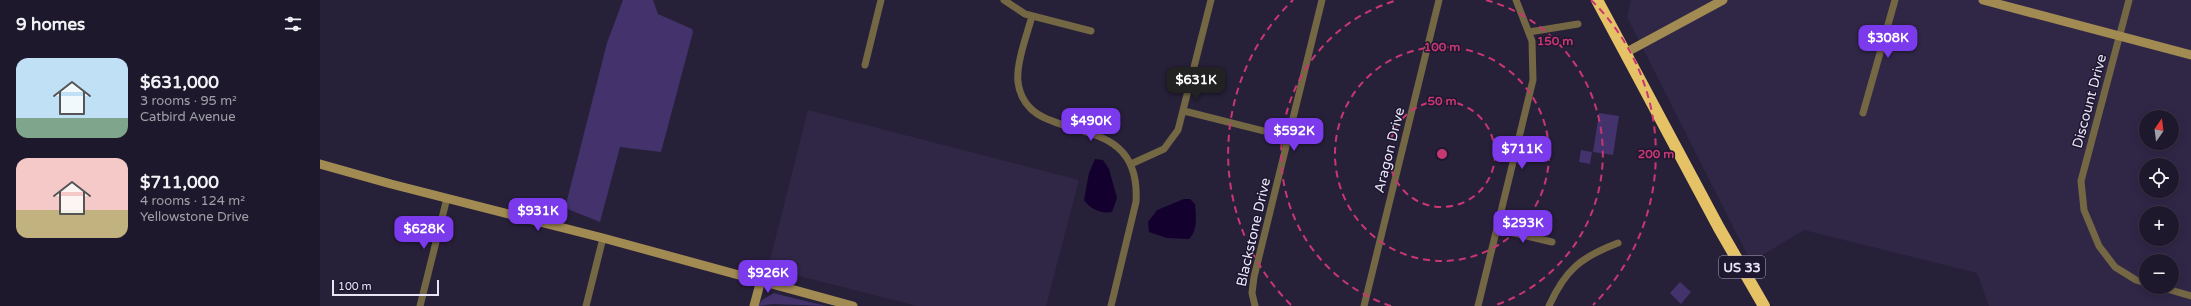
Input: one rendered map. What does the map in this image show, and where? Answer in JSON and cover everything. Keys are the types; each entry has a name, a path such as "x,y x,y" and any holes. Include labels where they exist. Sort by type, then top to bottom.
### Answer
{"highway":[{"name":"US 33","path":"1598,0 1625,53 1764,306"}],"main road":[{"path":"1625,53 1723,0"},
{"path":"1983,0 2191,55"},
{"path":"320,164 761,280 853,306"},
{"path":"754,306 761,280"}],"street":[{"path":"865,66 881,0"},
{"path":"1004,0 1017,10 1032,16 1091,31"},
{"path":"1131,164 1156,154 1169,144 1178,130 1211,0"},
{"name":"Blackstone Drive","path":"1254,306 1252,293 1254,277 1322,0"},
{"name":"Aragon Drive","path":"1364,306 1439,0"},
{"path":"1478,306 1533,80 1533,52 1529,32 1516,0"},
{"path":"1863,113 1894,0"},
{"name":"Discount Drive","path":"2129,0 2082,181 2084,210 2099,246 2115,266 2139,281"},
{"path":"1032,16 1018,75 1020,90 1028,106 1048,121 1087,130 1109,141 1131,164 1136,185 1136,202 1111,306"},
{"path":"1529,32 1578,24"},
{"path":"1184,111 1288,136"},
{"path":"420,306 447,198"},
{"path":"1497,229 1552,242"},
{"path":"586,306 603,238"},
{"path":"1549,306 1554,294 1573,266 1594,252 1618,243"},
{"path":"2179,293 2191,296"}],"shaded area":[{"path":"623,0 653,0 658,14 692,29 693,32 661,152 620,147 600,222 565,208 607,43"},
{"path":"1631,0 2191,0 2191,306 1989,306 1977,273 1804,230 1751,262 1627,17"},
{"path":"808,110 1079,180 1046,306 917,306 768,268"},
{"path":"1599,113 1619,116 1613,155 1593,152"},
{"path":"1581,150 1592,152 1590,164 1579,162"},
{"path":"1095,159 1103,160 1109,169 1117,198 1112,212 1096,210 1089,206 1084,200 1089,173"},
{"path":"1184,199 1190,199 1195,204 1195,227 1192,236 1189,239 1167,238 1149,232 1148,222 1157,210"},
{"path":"1680,282 1691,292 1681,304 1670,293"},
{"path":"774,293 826,306 773,304 758,306 762,300"}]}
